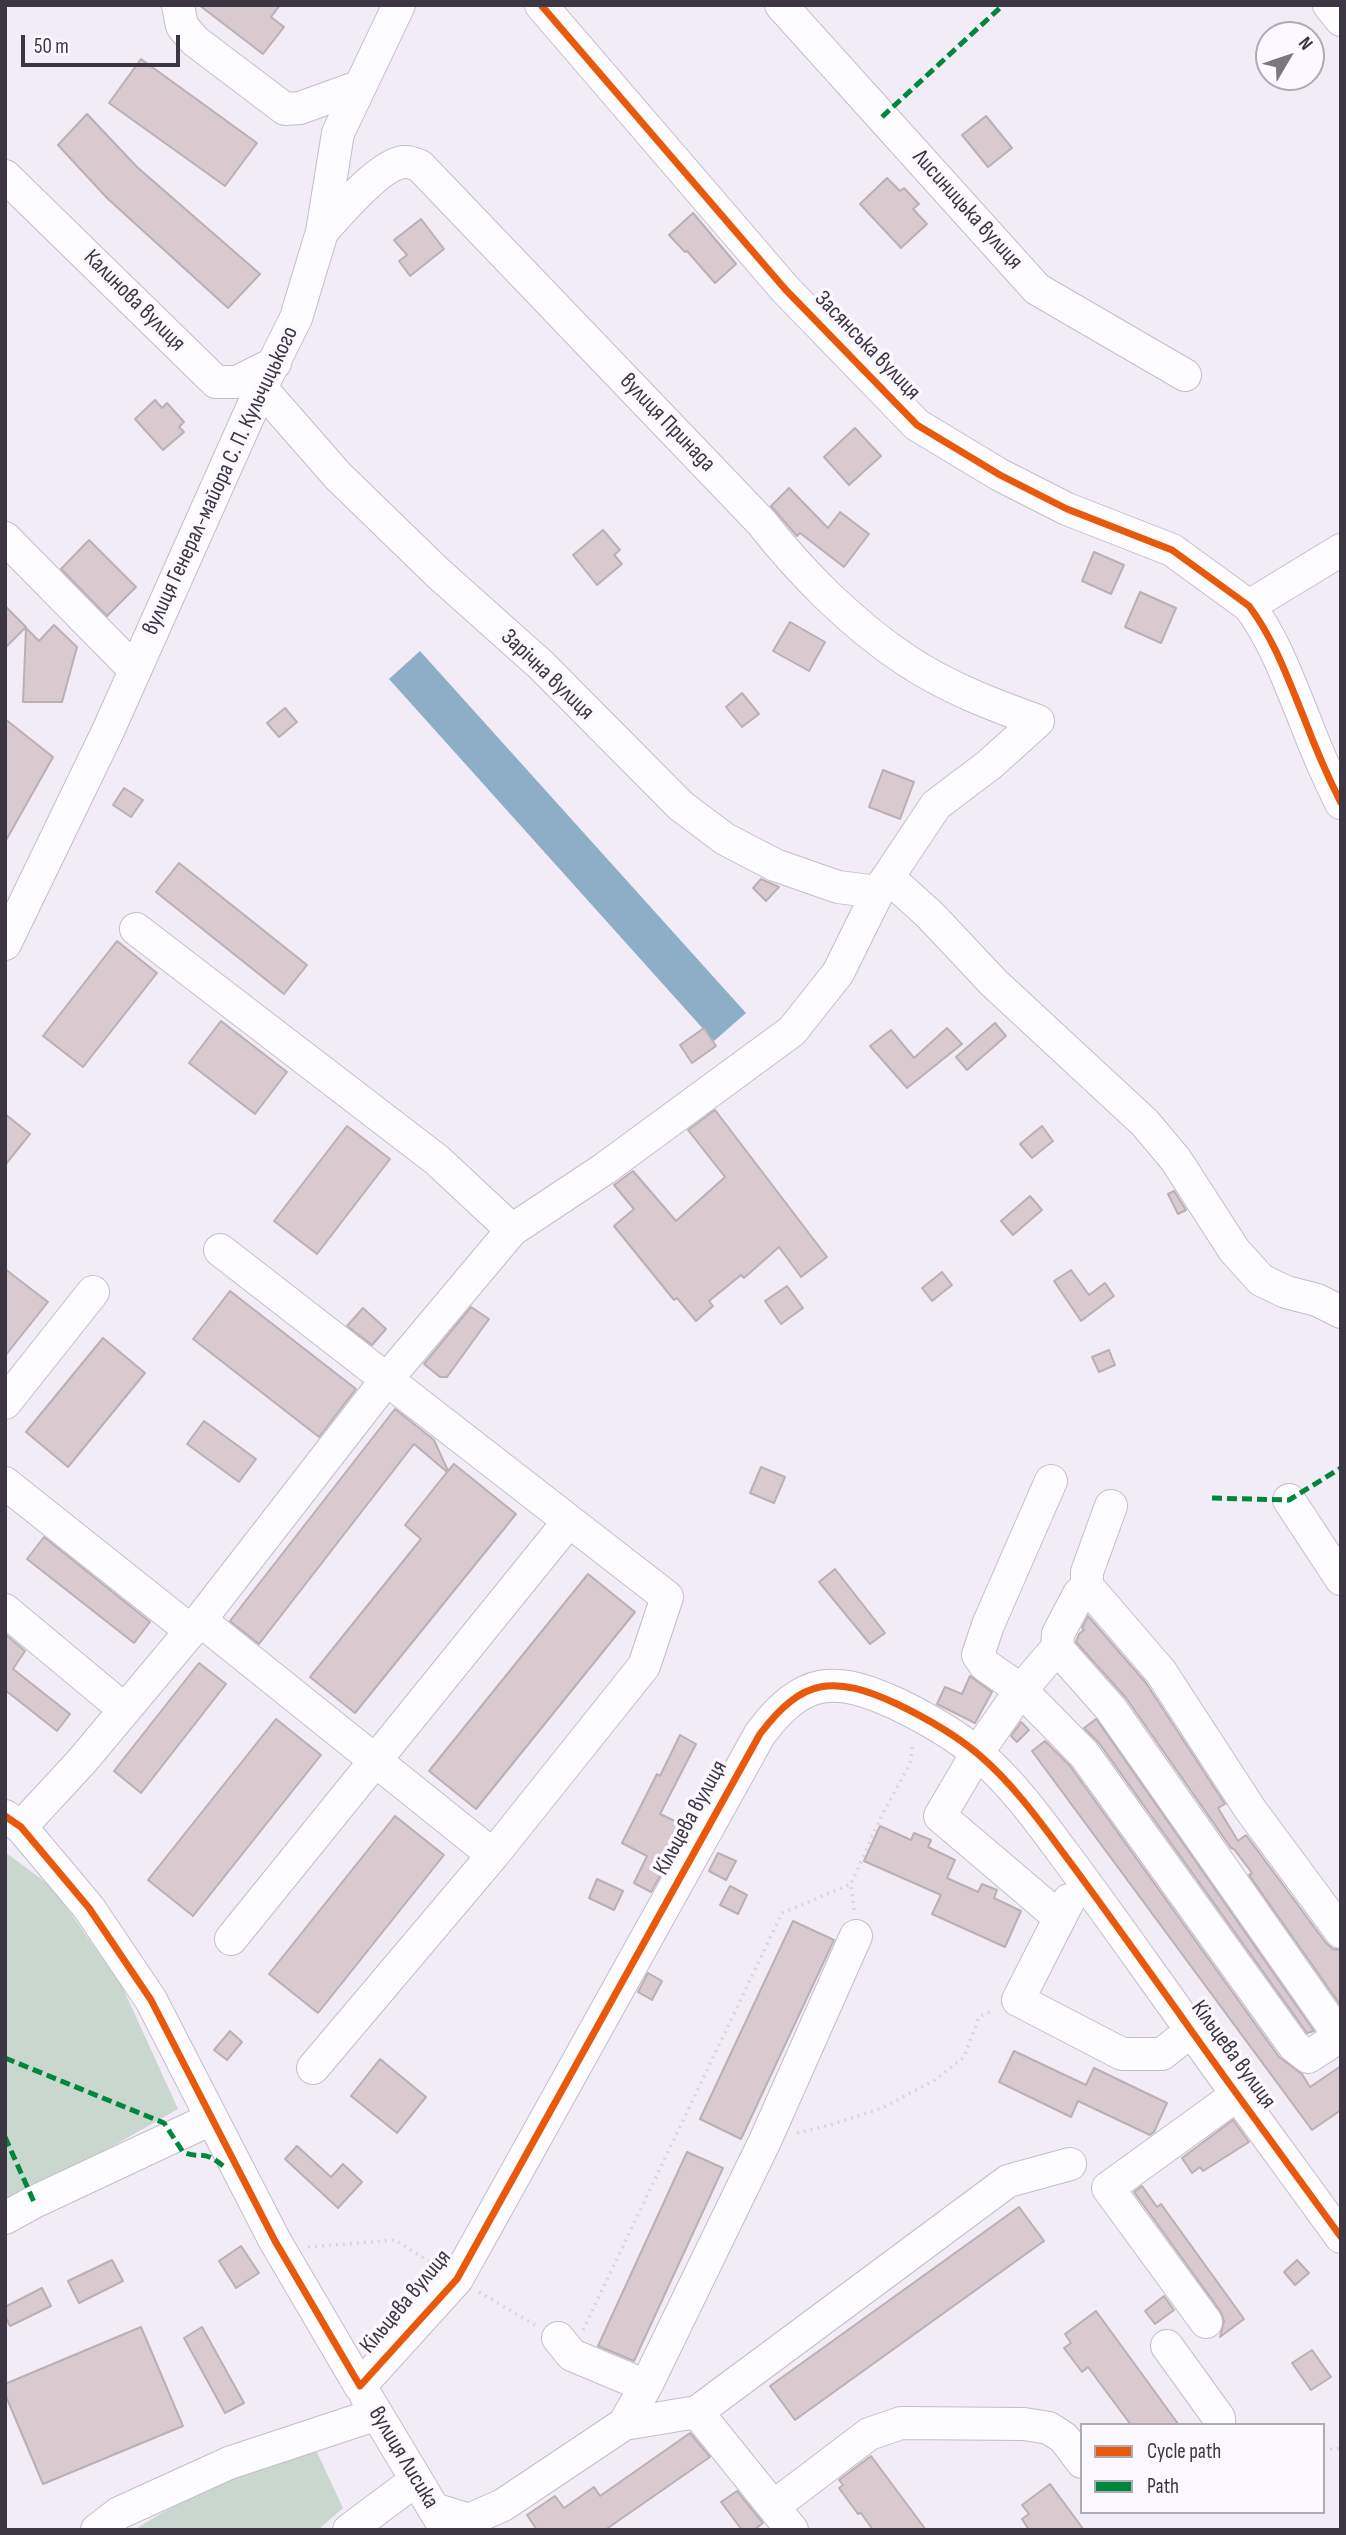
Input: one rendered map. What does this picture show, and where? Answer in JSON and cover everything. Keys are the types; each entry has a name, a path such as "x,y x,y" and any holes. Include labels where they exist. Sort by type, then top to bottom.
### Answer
{"street":[{"path":"178,5 182,26 195,41 285,109 300,108 358,87"},
{"name":"вулиця Генерал-майора С. П. Кульчицького","path":"5,944 135,670 296,318 321,232 338,134 399,5"},
{"name":"Засянська вулиця","path":"541,5 785,289 917,425 1000,475 1067,509 1172,550 1250,606"},
{"name":"Лисиницька вулиця","path":"781,5 1037,289 1185,375"},
{"path":"1329,5 1341,20"},
{"name":"вулиця Принада","path":"321,232 350,200 389,166 406,161 420,166 762,523 786,554 866,630 906,660 938,678 1002,708 1038,721 989,765 936,805 883,884"},
{"name":"Калинова вулиця","path":"5,176 216,382 237,382 268,376"},
{"name":"Зарічна вулиця","path":"268,376 338,476 438,573 541,665 681,806 725,839 775,865 838,887 883,884"},
{"path":"5,538 135,670"},
{"path":"1341,550 1250,606 1281,661 1341,803"},
{"path":"5,2218 211,2119 151,2000 89,1908 13,1821 125,1710 196,1626 387,1380 512,1230 604,1169 792,1031 838,973 883,884 930,915 994,983 1145,1123 1176,1160 1234,1250 1261,1280 1286,1292 1317,1300 1341,1312"},
{"path":"136,929 437,1160 512,1230"},
{"path":"220,1250 667,1597 644,1666 493,1855 313,2068"},
{"path":"5,1403 93,1292"},
{"path":"1051,1481 988,1625 978,1655 985,1665 1021,1690 1084,1754 1294,2046 1308,2057 1340,2037 1111,1709 1057,1648"},
{"path":"5,1483 375,1761 493,1855"},
{"path":"1289,1500 1341,1579"},
{"path":"1111,1506 1087,1572 1087,1586 1161,1672 1250,1809 1341,1932"},
{"path":"231,1939 569,1521"},
{"path":"1060,1918 940,1816 977,1753 1021,1690 1057,1648 1058,1634 1079,1594 1087,1586"},
{"path":"5,1610 125,1710"},
{"name":"Кільцева вулиця","path":"211,2119 275,2241 360,2386 457,2279 760,1734 775,1713 810,1689 828,1685 848,1686 918,1714 954,1735 1012,1787 1081,1877 1341,2237"},
{"path":"1081,1877 1018,2000 1122,2054 1162,2054 1191,2031"},
{"path":"624,2424 646,2386 765,2141 856,1936"},
{"path":"1206,2322 1108,2188 1238,2094"},
{"path":"456,2522 503,2505 624,2424 697,2412 1008,2181 1085,2164 1145,2162"},
{"path":"1167,2346 1219,2418 1219,2423"},
{"path":"565,2347 646,2386"},
{"name":"вулиця Лисика","path":"360,2386 416,2480 456,2522"},
{"path":"697,2412 783,2518 869,2434 901,2423 1024,2424 1049,2428 1064,2438 1080,2459"},
{"path":"97,2530 119,2513 229,2463 377,2414"},
{"path":"349,2530 416,2480"}],"path":[{"path":"856,1936 851,1884 883,1813 910,1763 918,1714"},
{"path":"299,2247 396,2240 565,2347 782,1913 851,1884"},
{"path":"765,2141 830,2125 882,2108 935,2080 964,2057 979,2017 1018,2000"}],"shaded area":[{"path":"5,1852 52,1887 122,1986 178,2109 69,2171 5,2200"},
{"path":"315,2448 343,2508 318,2530 134,2530 222,2483"}],"water":[{"path":"420,651 746,1013 714,1041 389,679"}],"building":[{"path":"199,5 280,5 271,17 284,27 263,54"},
{"path":"141,59 257,143 225,186 109,103"},
{"path":"87,114 137,167 260,274 228,308 107,198 58,145"},
{"path":"986,116 1012,148 988,167 962,135"},
{"path":"887,178 900,191 904,188 919,204 913,209 927,224 901,248 860,204"},
{"path":"693,213 736,264 715,283 669,235"},
{"path":"421,219 444,249 410,276 399,261 407,255 394,240"},
{"path":"155,400 162,408 167,403 184,422 179,427 184,432 163,450 135,419"},
{"path":"855,428 881,456 849,485 824,457"},
{"path":"789,488 828,528 840,512 869,534 844,567 800,533 797,536 771,506"},
{"path":"603,530 620,550 614,555 622,564 597,585 573,555"},
{"path":"89,540 136,587 107,616 61,569"},
{"path":"1094,552 1124,565 1111,594 1082,581"},
{"path":"1140,592 1176,608 1161,643 1125,627"},
{"path":"5,606 26,627 5,648"},
{"path":"790,622 825,642 809,671 773,651"},
{"path":"54,625 77,647 62,702 23,702 26,628 39,641"},
{"path":"742,693 759,714 742,727 726,707"},
{"path":"285,708 297,722 279,737 267,723"},
{"path":"5,719 53,757 5,842"},
{"path":"883,770 914,782 900,819 869,807"},
{"path":"124,788 143,800 131,817 113,805"},
{"path":"179,863 307,965 284,994 156,892"},
{"path":"761,879 779,887 766,901 753,888"},
{"path":"117,941 157,973 83,1067 43,1036"},
{"path":"221,1021 287,1072 255,1114 189,1063"},
{"path":"995,1023 1006,1036 967,1070 956,1057"},
{"path":"704,1028 716,1046 692,1063 680,1045"},
{"path":"947,1028 962,1044 907,1088 870,1046 891,1030 914,1058"},
{"path":"715,1110 827,1257 801,1277 779,1247 744,1278 741,1275 709,1301 713,1306 696,1321 677,1298 674,1300 614,1226 634,1209 614,1185 633,1171 676,1221 725,1177 688,1130"},
{"path":"5,1114 30,1134 5,1165"},
{"path":"347,1126 390,1159 317,1254 274,1221"},
{"path":"1042,1126 1053,1141 1032,1158 1020,1144"},
{"path":"1174,1191 1186,1210 1178,1214 1168,1194"},
{"path":"1030,1196 1042,1210 1013,1235 1001,1221"},
{"path":"5,1269 48,1302 5,1356"},
{"path":"1071,1270 1089,1295 1105,1283 1114,1296 1081,1321 1054,1281"},
{"path":"942,1272 952,1285 932,1301 922,1288"},
{"path":"787,1286 803,1308 781,1324 765,1301"},
{"path":"230,1291 356,1389 319,1437 193,1339"},
{"path":"471,1307 489,1319 447,1377 440,1377 424,1364"},
{"path":"363,1308 386,1329 372,1345 347,1326"},
{"path":"103,1338 145,1373 68,1467 26,1432"},
{"path":"1109,1350 1115,1365 1099,1372 1092,1357"},
{"path":"395,1409 434,1440 448,1471 454,1464 516,1514 355,1713 310,1677 421,1539 405,1525 447,1472 414,1444 259,1644 230,1621"},
{"path":"204,1421 256,1459 239,1482 187,1444"},
{"path":"761,1467 785,1477 774,1503 750,1493"},
{"path":"44,1537 150,1622 134,1643 27,1559"},
{"path":"835,1569 885,1633 870,1644 819,1582"},
{"path":"588,1574 635,1612 476,1809 429,1771"},
{"path":"1088,1616 1146,1683 1225,1804 1218,1808 1238,1841 1246,1835 1326,1943 1333,1949 1341,1950 1341,2006 1249,1875 1252,1873 1231,1848 1126,1698 1076,1642 1084,1630 1082,1628"},
{"path":"5,1634 25,1651 13,1669 70,1714 57,1731 5,1690"},
{"path":"199,1663 226,1684 141,1793 114,1771"},
{"path":"970,1676 992,1692 975,1723 937,1704 945,1687 962,1694"},
{"path":"276,1719 321,1755 193,1916 148,1880"},
{"path":"1096,1719 1314,2031 1307,2033 1099,1743 1084,1728"},
{"path":"1021,1722 1029,1730 1017,1742 1011,1736"},
{"path":"680,1735 696,1744 660,1814 681,1824 663,1863 667,1864 651,1892 634,1883 647,1856 622,1843"},
{"path":"1045,1741 1070,1766 1279,2057 1302,2074 1310,2087 1341,2066 1341,2110 1312,2130 1032,1751"},
{"path":"395,1816 444,1855 318,2013 269,1974"},
{"path":"880,1826 911,1840 914,1833 931,1840 928,1847 955,1860 947,1878 978,1892 982,1884 997,1890 994,1898 1021,1911 1005,1947 932,1914 941,1895 864,1861"},
{"path":"718,1853 736,1861 726,1880 709,1871"},
{"path":"597,1879 623,1891 614,1910 589,1898"},
{"path":"730,1886 747,1895 738,1914 720,1905"},
{"path":"793,1921 834,1940 741,2139 700,2119"},
{"path":"648,1973 662,1981 652,2000 638,1992"},
{"path":"230,2031 242,2042 227,2060 214,2050"},
{"path":"1014,2051 1086,2085 1094,2068 1167,2103 1154,2132 1150,2135 1078,2101 1071,2117 999,2082"},
{"path":"380,2059 426,2097 397,2133 351,2096"},
{"path":"1233,2120 1249,2142 1203,2171 1200,2167 1192,2173 1182,2158"},
{"path":"297,2146 331,2177 343,2164 362,2182 338,2208 285,2159"},
{"path":"687,2152 723,2168 634,2361 598,2346"},
{"path":"1142,2186 1157,2207 1161,2204 1244,2319 1220,2337 1224,2321 1221,2312 1134,2192"},
{"path":"1019,2207 1044,2241 795,2420 770,2386"},
{"path":"241,2246 259,2273 236,2288 219,2261"},
{"path":"112,2260 123,2281 79,2303 68,2281"},
{"path":"1297,2260 1309,2273 1295,2285 1284,2272"},
{"path":"42,2288 51,2306 10,2326 5,2316 5,2307"},
{"path":"1164,2296 1174,2310 1155,2324 1145,2311"},
{"path":"1096,2311 1178,2423 1130,2423 1088,2367 1082,2372 1064,2348 1071,2343 1065,2334"},
{"path":"141,2327 183,2426 43,2484 5,2394 5,2384"},
{"path":"202,2327 244,2403 225,2413 184,2338"},
{"path":"1312,2350 1331,2377 1311,2390 1292,2363"},
{"path":"690,2433 710,2457 605,2530 537,2530 527,2515 555,2496 564,2508 594,2487 600,2496"},
{"path":"871,2456 926,2530 873,2530 861,2513 858,2514 839,2488 843,2485 839,2480"},
{"path":"1050,2484 1084,2530 1029,2530 1022,2519 1029,2514 1022,2505"},
{"path":"737,2491 763,2523 754,2530 742,2530 721,2502"}],"marked path":[{"path":"882,117 1003,5"},
{"path":"1212,1498 1289,1500 1341,1468"},
{"path":"5,2058 164,2123 183,2152 210,2157 223,2166"},
{"path":"5,2137 34,2202"}],"cycle path":[{"path":"541,5 785,289 917,425 1000,475 1067,509 1172,550 1249,606 1280,660 1341,803"},
{"path":"5,1816 21,1827 89,1908 151,2000 275,2241 360,2386 457,2279 760,1734 791,1701 821,1687 855,1688 908,1709 959,1739 1012,1787 1076,1870 1341,2237"}]}
